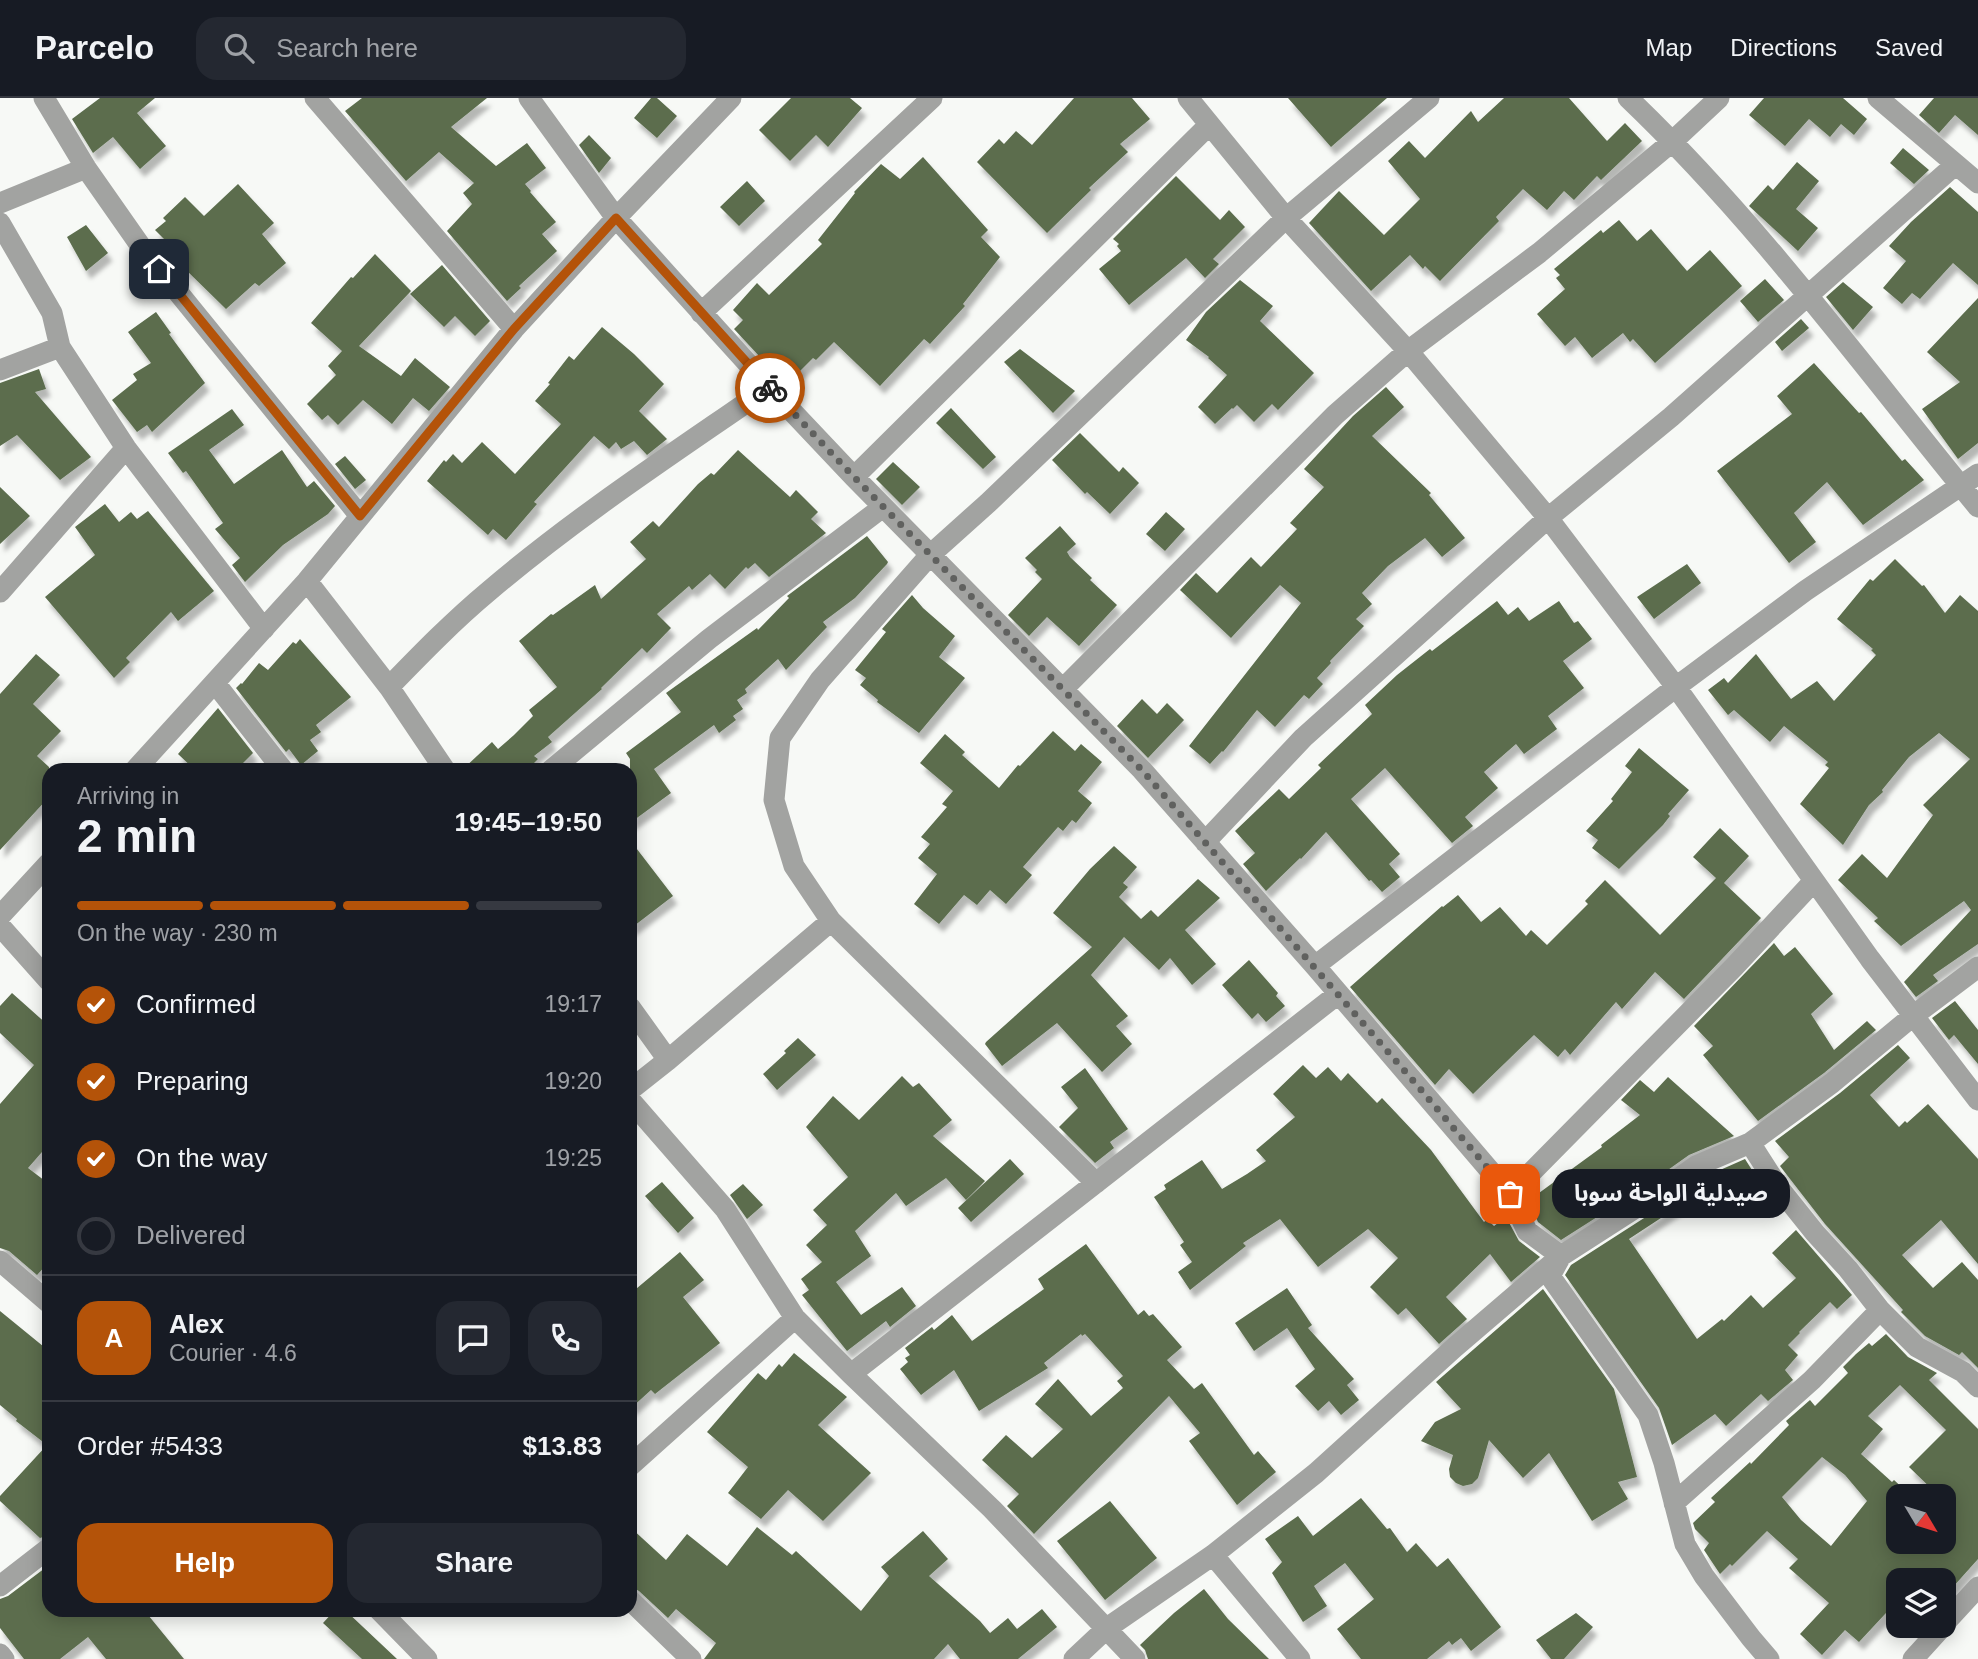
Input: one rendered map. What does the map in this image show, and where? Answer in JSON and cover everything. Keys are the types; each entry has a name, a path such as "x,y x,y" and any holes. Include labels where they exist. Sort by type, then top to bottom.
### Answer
{"street":[{"path":"44,98 86,167 142,248 360,516"},
{"path":"314,98 514,329"},
{"path":"528,98 616,218 854,477 1142,770 1510,1194 1527,1231 1561,1256"},
{"path":"141,763 307,581 514,329 731,98"},
{"path":"701,313 932,98"},
{"path":"1188,98 1286,218 1408,351 1548,519 1675,687 1913,1016 1978,1100"},
{"path":"1096,1183 831,921 794,866 774,800 780,738 820,680 930,555 988,503 1286,218 1429,98"},
{"path":"1628,98 1673,141 1970,481 1978,507"},
{"path":"1063,690 1335,415 1408,351 1539,253 1673,141 1719,98"},
{"path":"1878,98 1978,183"},
{"path":"854,477 1209,125"},
{"path":"1205,842 1303,738 1548,519 1809,296 1955,165"},
{"path":"0,203 86,167"},
{"path":"0,223 52,313 60,347 125,448 264,629"},
{"path":"0,370 60,347"},
{"path":"389,687 441,634 531,557 620,490 769,387"},
{"path":"0,592 125,448"},
{"path":"1315,967 1675,687 1805,591 1970,481"},
{"path":"559,763 709,639 883,507"},
{"path":"307,581 389,687 440,763"},
{"path":"215,683 278,763"},
{"path":"0,916 42,871"},
{"path":"1510,1194 1814,882"},
{"path":"637,1084 831,921"},
{"path":"0,926 42,973"},
{"path":"1074,1659 1107,1628 1213,1555 1316,1473 1455,1347 1561,1256 1696,1166 1750,1143 1832,1083 1978,967"},
{"path":"850,1374 1338,994"},
{"path":"637,1017 668,1060"},
{"path":"637,1108 725,1209 795,1318 992,1509 1135,1659"},
{"path":"1750,1143 1779,1188 1880,1310 1917,1347 1963,1372 1978,1387"},
{"path":"1561,1256 1550,1276 1648,1415 1664,1463 1685,1544 1704,1576 1769,1659"},
{"path":"0,1261 42,1297"},
{"path":"1674,1503 1812,1380 1880,1310"},
{"path":"637,1460 795,1318"},
{"path":"0,1586 42,1553"},
{"path":"1213,1555 1300,1659"},
{"path":"1956,1611 1978,1587"},
{"path":"637,1607 691,1659"},
{"path":"386,1617 427,1659"},
{"path":"1913,1659 1932,1638"},
{"path":"0,1654 4,1659"}],"building":[{"path":"100,98 155,98 137,113 166,146 140,169 113,137 93,153 72,119"},
{"path":"362,98 487,98 451,127 496,166 527,143 546,168 525,184 556,222 542,234 557,251 519,286 521,288 507,301 447,231 472,204 463,193 474,183 439,152 406,181 345,111"},
{"path":"651,98 657,98 677,116 657,138 634,118"},
{"path":"791,98 850,98 862,108 828,147 816,135 790,161 759,130"},
{"path":"1074,98 1132,98 1150,119 1120,144 1128,152 1089,188 1091,190 1047,233 977,162 999,139 1004,144 1016,131 1032,145"},
{"path":"1288,98 1387,98 1331,147"},
{"path":"1504,98 1569,98 1607,141 1625,123 1642,141 1601,180 1597,176 1574,200 1564,191 1547,210 1523,189 1496,217 1499,221 1440,281 1410,255 1371,291 1309,223 1339,191 1384,235 1420,199 1388,161 1409,141 1425,158 1471,111 1478,122"},
{"path":"1764,98 1843,98 1867,119 1854,135 1841,124 1830,137 1809,119 1785,146 1749,115"},
{"path":"1934,98 1978,98 1978,135 1955,115 1939,133 1919,115"},
{"path":"589,135 611,158 599,173 579,145"},
{"path":"1903,148 1929,170 1914,184 1890,163"},
{"path":"923,157 988,230 981,237 1000,257 963,304 965,306 930,344 924,339 880,386 834,342 786,385 734,329 743,320 733,310 757,283 769,295 822,244 818,240 854,192 881,164 900,179"},
{"path":"1797,162 1819,181 1796,209 1818,228 1798,251 1749,206 1768,185 1773,190"},
{"path":"1176,176 1220,220 1229,210 1245,227 1213,259 1219,264 1205,278 1186,258 1129,305 1099,269 1121,251 1117,246 1119,244 1113,239"},
{"path":"747,181 765,201 739,226 720,207"},
{"path":"238,184 274,223 262,234 286,263 259,286 255,283 226,309 183,267 188,263 155,230 166,221 163,218 185,197 204,216"},
{"path":"1950,187 1978,212 1978,285 1953,263 1920,299 1912,293 1902,304 1883,288 1906,261 1889,246"},
{"path":"1619,220 1637,241 1651,229 1687,271 1710,250 1742,286 1655,363 1633,339 1630,342 1623,333 1592,358 1575,337 1565,346 1537,314 1565,289 1556,278 1560,275 1554,269 1601,230 1603,233"},
{"path":"86,225 108,253 86,271 67,237"},
{"path":"375,254 411,291 359,346 401,376 415,358 450,387 429,411 413,398 392,424 363,400 338,425 328,415 322,420 307,404 336,375 328,366 342,351 311,323"},
{"path":"442,265 490,321 475,336 455,316 444,327 410,294"},
{"path":"1765,279 1784,300 1758,322 1740,301"},
{"path":"1240,280 1273,306 1260,321 1314,373 1278,410 1272,404 1254,422 1237,405 1215,424 1198,407 1227,375 1186,340 1206,312"},
{"path":"1843,282 1873,307 1853,330 1826,297"},
{"path":"1978,298 1978,443 1958,459 1922,409 1960,382 1927,352"},
{"path":"156,312 205,383 152,432 147,425 137,432 112,400 137,380 133,374 151,363 128,332"},
{"path":"1801,319 1809,328 1782,351 1775,342"},
{"path":"602,327 664,384 639,411 667,439 647,455 634,441 621,449 616,442 609,449 594,436 534,502 537,504 506,540 493,529 488,535 427,481 444,460 446,462 453,454 462,463 482,442 515,474 561,424 535,401 569,356 574,360"},
{"path":"1020,349 1075,391 1053,413 1004,362"},
{"path":"1814,363 1859,413 1861,412 1902,461 1905,459 1924,480 1863,525 1827,482 1794,513 1816,542 1789,563 1717,471 1792,414 1777,396"},
{"path":"39,369 46,389 35,392 91,457 60,480 17,435 0,446 0,383"},
{"path":"1386,387 1404,407 1372,436 1431,493 1429,495 1465,538 1442,557 1425,538 1388,566 1362,593 1372,604 1356,619 1364,626 1317,678 1323,684 1309,699 1304,695 1275,727 1257,710 1210,764 1189,746 1301,603 1280,585 1231,638 1180,590 1196,573 1217,593 1251,557 1261,567 1297,529 1290,523 1324,487 1304,469 1353,416"},
{"path":"951,408 996,457 983,469 936,423"},
{"path":"232,409 244,425 209,450 234,484 282,450 307,487 314,481 335,506 328,514 283,545 245,582 232,565 240,558 215,529 223,523 186,471 183,473 168,453"},
{"path":"1080,433 1119,472 1123,467 1139,483 1110,514 1087,492 1085,494 1052,460"},
{"path":"738,450 790,497 796,490 818,512 811,519 826,533 769,577 755,563 748,569 746,567 725,589 710,574 692,590 689,586 657,614 671,628 647,653 642,648 602,689 548,737 552,742 534,756 538,759 534,763 470,763 492,742 498,749 533,716 529,710 557,687 519,641 551,614 595,585 601,599 646,559 630,542 653,521 659,527 698,484 711,473 714,475"},
{"path":"345,456 366,480 355,489 335,464"},
{"path":"893,462 920,487 902,505 876,479"},
{"path":"0,487 30,516 0,544"},
{"path":"105,504 119,522 131,512 137,519 148,511 214,591 178,621 171,612 126,658 130,662 114,678 45,597 95,555 75,527"},
{"path":"1166,512 1185,529 1165,551 1146,534"},
{"path":"1060,526 1076,544 1067,552 1070,557 1117,605 1079,646 1047,617 1029,636 1008,615 1042,579 1025,558"},
{"path":"867,536 888,562 855,598 823,622 827,627 786,670 778,659 745,689 747,693 737,700 743,709 733,716 736,720 719,733 714,725 654,769 671,793 637,818 637,763 630,763 626,753 681,712 666,693 757,628 758,630 789,598 787,596"},
{"path":"1895,559 1924,585 1945,613 1960,595 1978,611 1978,944 1933,975 1938,981 1916,997 1904,982 1971,910 1964,901 1901,946 1874,921 1878,918 1838,880 1862,854 1887,878 1933,815 1923,805 1970,759 1939,733 1909,757 1883,792 1869,805 1843,845 1800,804 1829,768 1825,765 1828,762 1784,726 1770,742 1734,710 1728,715 1708,690 1724,678 1728,683 1756,654 1791,699 1817,681 1834,701 1876,655 1871,650 1873,649 1837,619 1870,579 1873,581"},
{"path":"1687,564 1701,583 1654,619 1637,597"},
{"path":"912,595 955,636 939,657 965,678 919,733 877,702 878,700 860,685 866,678 855,670 886,632 882,629"},
{"path":"1497,601 1508,615 1518,607 1529,621 1559,601 1574,623 1578,621 1592,639 1563,661 1584,688 1548,716 1557,729 1524,754 1516,744 1484,772 1498,788 1465,817 1473,826 1452,843 1385,768 1351,799 1400,854 1389,864 1400,877 1382,892 1326,832 1266,891 1243,864 1255,853 1235,831 1279,789 1289,799 1321,768 1318,765 1372,714 1365,705 1430,649 1432,651"},
{"path":"300,639 351,697 316,725 321,732 310,740 318,751 303,763 300,763 289,749 286,752 236,688 259,663 268,670 293,642 296,644"},
{"path":"36,654 60,675 33,704 61,731 37,756 45,763 42,763 42,805 0,850 0,694"},
{"path":"1142,699 1157,714 1167,703 1184,720 1148,758 1117,726"},
{"path":"218,708 253,753 243,763 188,763 178,754"},
{"path":"1053,731 1075,751 1081,744 1102,762 1078,791 1092,803 1076,823 1072,820 1063,831 1058,827 1023,867 1032,875 1006,904 990,890 977,905 964,895 939,924 914,904 937,874 918,858 930,844 921,837 947,807 942,804 953,791 920,763 945,734 965,752 962,755 999,788"},
{"path":"1639,748 1689,790 1668,814 1670,816 1663,825 1619,869 1592,848 1598,840 1586,831 1613,801 1611,799 1632,772 1625,766"},
{"path":"1720,828 1749,856 1724,883 1761,918 1684,999 1655,972 1622,1009 1616,1002 1570,1055 1565,1049 1558,1057 1534,1035 1473,1094 1449,1069 1435,1085 1350,987 1458,895 1481,922 1500,907 1526,936 1531,930 1547,945 1588,904 1585,901 1605,880 1660,935 1716,878 1693,857"},
{"path":"1114,846 1137,867 1123,883 1128,887 1119,897 1141,919 1151,910 1158,917 1198,879 1220,898 1185,930 1216,964 1192,985 1170,958 1159,970 1124,937 1091,975 1128,1016 1116,1026 1132,1044 1102,1072 1057,1023 1002,1066 986,1042 1092,947 1053,913 1090,869"},
{"path":"637,849 673,896 637,924"},
{"path":"1774,943 1784,956 1795,947 1833,994 1811,1014 1834,1050 1867,1021 1876,1030 1824,1073 1758,1121 1703,1055 1713,1046 1694,1026"},
{"path":"1249,960 1278,993 1276,996 1285,1006 1266,1022 1258,1013 1252,1019 1222,985"},
{"path":"12,993 42,1020 42,1152 28,1168 42,1179 42,1270 37,1275 9,1251 0,1248 0,1104 34,1065 0,1033 0,1006"},
{"path":"1955,1001 1978,1030 1978,1064 1954,1035 1949,1040 1932,1018"},
{"path":"798,1038 816,1055 777,1090 763,1074"},
{"path":"1898,1045 1910,1058 1870,1095 1899,1127 1928,1104 1978,1159 1978,1264 1941,1220 1902,1255 1933,1288 1962,1262 1978,1280 1978,1368 1962,1352 1959,1355 1925,1336 1901,1312 1903,1310 1825,1224 1780,1166 1789,1157 1775,1141 1840,1093"},
{"path":"1303,1065 1316,1078 1328,1067 1341,1081 1348,1073 1377,1103 1382,1098 1431,1150 1484,1222 1487,1219 1494,1226 1506,1217 1519,1241 1540,1257 1511,1282 1490,1254 1446,1297 1467,1319 1439,1344 1406,1308 1398,1315 1370,1287 1398,1258 1368,1229 1318,1267 1280,1219 1243,1243 1246,1246 1190,1290 1178,1272 1192,1262 1180,1245 1184,1242 1154,1197 1166,1189 1164,1185 1202,1160 1222,1189 1266,1161 1256,1150 1295,1117 1273,1094"},
{"path":"1085,1068 1128,1129 1110,1142 1114,1148 1095,1163 1059,1127 1078,1108 1061,1087"},
{"path":"902,1076 913,1087 919,1083 952,1120 933,1136 985,1181 966,1200 946,1178 906,1206 896,1193 855,1231 871,1256 836,1282 861,1315 902,1287 916,1306 890,1327 886,1321 847,1351 802,1295 809,1290 801,1279 822,1262 806,1245 827,1225 813,1210 848,1177 806,1127 833,1096 859,1120"},
{"path":"1668,1077 1734,1136 1689,1155 1561,1240 1538,1222 1528,1201 1602,1147 1601,1145 1640,1115 1621,1100 1640,1080 1654,1092"},
{"path":"1010,1159 1024,1174 971,1222 958,1208"},
{"path":"1745,1159 1764,1189 1744,1201 1728,1174 1629,1239 1697,1339 1722,1319 1724,1321 1751,1295 1763,1308 1796,1278 1772,1253 1796,1230 1852,1295 1837,1309 1830,1302 1788,1345 1798,1355 1785,1370 1793,1380 1768,1401 1761,1394 1726,1426 1715,1414 1672,1445 1659,1408 1565,1275 1571,1265 1702,1178"},
{"path":"662,1182 694,1218 678,1233 645,1196"},
{"path":"743,1184 763,1205 747,1219 730,1195"},
{"path":"1086,1244 1138,1315 1144,1310 1149,1316 1153,1314 1182,1347 1167,1360 1194,1389 1202,1383 1254,1455 1258,1451 1276,1472 1237,1505 1189,1441 1200,1433 1169,1396 1034,1534 1007,1506 1019,1494 982,1460 1006,1435 1032,1458 1063,1429 1035,1404 1058,1379 1091,1416 1123,1388 1117,1381 1123,1376 1085,1334 1081,1334 1044,1363 1048,1368 979,1411 954,1370 921,1395 900,1369 908,1362 905,1358 910,1355 905,1348 932,1327 934,1330 952,1315 972,1341 1044,1289 1038,1279"},
{"path":"680,1252 704,1280 683,1297 720,1343 655,1394 651,1390 637,1403 637,1288"},
{"path":"1287,1288 1312,1325 1308,1328 1354,1379 1347,1385 1359,1400 1341,1415 1329,1401 1318,1411 1295,1386 1315,1369 1287,1328 1254,1351 1235,1323"},
{"path":"1543,1289 1614,1389 1637,1477 1618,1482 1628,1499 1592,1521 1549,1453 1523,1478 1489,1440 1478,1478 1472,1484 1463,1486 1450,1477 1453,1455 1421,1441 1435,1422 1461,1409 1436,1382"},
{"path":"0,1311 42,1345 42,1441 0,1405"},
{"path":"1886,1334 1908,1357 1937,1373 1929,1380 1978,1429 1978,1559 1956,1584 1956,1568 1886,1568 1886,1613 1859,1642 1845,1630 1822,1655 1800,1634 1829,1603 1789,1568 1798,1559 1767,1531 1732,1566 1730,1564 1720,1574 1704,1550 1709,1543 1695,1529 1693,1523 1715,1502 1711,1498 1750,1462 1751,1464 1789,1425 1786,1421 1810,1400 1815,1406 1848,1373 1843,1367 1869,1343 1872,1346","holes":["1900,1385 1946,1430 1909,1467 1927,1484 1956,1484 1956,1554 1886,1554 1886,1484 1898,1484 1894,1480 1892,1482 1861,1454 1883,1429 1868,1416","1822,1457 1845,1475 1867,1501 1831,1546 1801,1520 1782,1497"]},
{"path":"794,1353 847,1397 818,1425 871,1473 823,1521 788,1490 761,1519 728,1493 748,1467 707,1432 758,1373 766,1380 779,1364 782,1367"},
{"path":"42,1450 42,1537 0,1501 0,1496"},
{"path":"1361,1498 1387,1529 1390,1528 1407,1552 1416,1543 1437,1567 1448,1558 1501,1627 1471,1651 1461,1638 1452,1645 1449,1641 1427,1659 1361,1659 1337,1629 1374,1599 1345,1563 1314,1586 1327,1606 1303,1622 1272,1573 1282,1562 1265,1539 1298,1516 1313,1536"},
{"path":"1110,1501 1157,1558 1105,1600 1057,1541"},
{"path":"757,1527 792,1555 796,1551 861,1611 889,1576 881,1567 923,1531 948,1559 929,1576 990,1633 1008,1618 1017,1629 1042,1609 1057,1627 1018,1659 960,1659 948,1644 934,1659 704,1659 716,1643 676,1609 668,1618 639,1591 637,1533 666,1560 687,1534 727,1566"},
{"path":"42,1570 42,1617 150,1617 184,1659 106,1659 88,1637 60,1659 24,1659 0,1628 0,1599"},
{"path":"1204,1589 1228,1619 1269,1659 1148,1659 1140,1645"},
{"path":"1576,1613 1593,1627 1564,1659 1551,1659 1536,1640"},
{"path":"329,1617 352,1617 397,1659 362,1659 323,1623"}],"way so far":[{"path":"770,388 1142,770 1510,1194"}],"place":[{"name":"صيدلية الواحة سوبا","path":"1510,1194"}],"route":[{"path":"159,269 360,516 514,329 616,218 770,388"}]}
